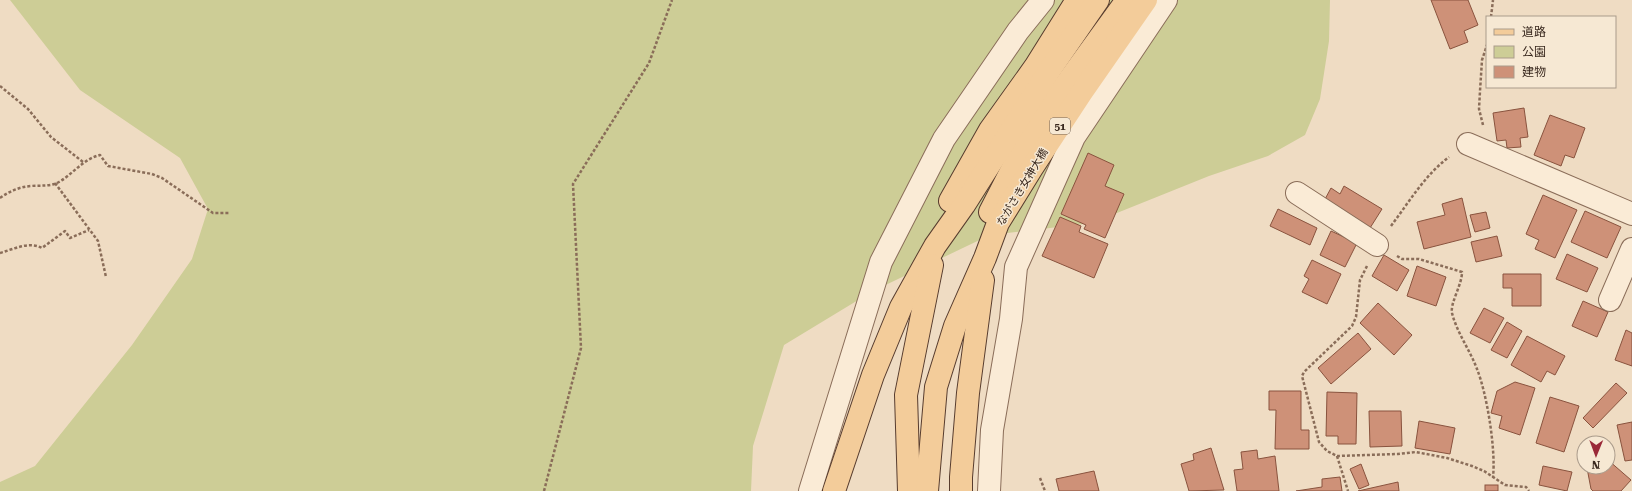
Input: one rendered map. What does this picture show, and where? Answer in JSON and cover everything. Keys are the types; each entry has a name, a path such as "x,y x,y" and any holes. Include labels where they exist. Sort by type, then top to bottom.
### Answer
{"main road":[{"path":"909,491 906,395 935,246 949,202 990,130 1035,67 1077,0"},
{"path":"834,491 873,375 900,307 935,246 964,205 1049,71 1098,0"},
{"name":"ながさき女神大橋","path":"985,258 988,214 1023,148 1066,84 1127,0"},
{"name":"ながさき女神大橋","path":"927,491 936,387 955,326 985,258 998,223 1082,92 1146,0"},
{"name":"51","path":"961,491 968,393 985,258"}],"street":[{"path":"810,491 882,262 944,139 1018,31 1043,0"},
{"path":"989,491 992,430 1011,319 1016,267 1074,137 1166,0"},
{"path":"1468,144 1632,214"},
{"path":"1298,193 1377,245"},
{"path":"1610,300 1632,249"}],"path":[{"path":"544,491 581,348 573,184 649,62 672,0"},
{"path":"1491,16 1493,0"},
{"path":"1486,48 1482,60 1479,109 1483,121 1483,130 1479,136 1438,166 1426,178 1377,245 1360,280 1356,317 1352,326 1304,372 1302,376 1320,442 1327,451 1337,456 1416,452 1447,458 1484,471 1505,485 1526,487 1529,491"},
{"path":"0,86 28,109 51,137 83,162"},
{"path":"0,198 14,189 21,187 49,186 55,184 83,162 93,156 100,155 108,166 152,174 162,178 213,213 230,213"},
{"path":"55,184 98,241 106,277"},
{"path":"0,253 30,245 36,245 42,248 65,231 70,238 89,230"},
{"path":"1377,245 1402,259 1419,259 1462,272 1461,282 1452,308 1452,313 1460,334 1477,369 1485,397 1492,441 1492,477"},
{"path":"1337,456 1348,491"},
{"path":"1040,478 1045,491"}],"green space":[{"path":"10,0 1330,0 1329,41 1320,99 1305,135 1268,156 1209,176 1092,223 990,235 873,291 784,345 753,446 751,491 0,491 0,482 35,466 132,345 192,259 208,209 180,158 80,90"}],"building":[{"path":"1431,0 1468,0 1478,25 1464,31 1468,42 1450,49"},
{"path":"1524,108 1528,137 1520,138 1521,147 1507,148 1506,140 1497,141 1493,113"},
{"path":"1550,115 1585,128 1574,158 1565,155 1561,166 1534,155"},
{"path":"1088,153 1114,165 1105,186 1124,194 1105,238 1084,229 1086,225 1061,214"},
{"path":"1344,186 1382,209 1370,228 1324,201 1331,188 1340,194"},
{"path":"1543,195 1577,210 1555,258 1535,249 1539,240 1526,234"},
{"path":"1462,198 1471,237 1424,249 1417,222 1445,215 1442,204"},
{"path":"1278,209 1317,228 1310,245 1270,226"},
{"path":"1585,211 1621,227 1607,258 1571,242"},
{"path":"1486,212 1490,228 1475,232 1470,215"},
{"path":"1060,217 1081,226 1079,232 1108,244 1094,278 1042,256"},
{"path":"1331,231 1357,243 1345,267 1320,255"},
{"path":"1497,236 1502,256 1476,262 1471,242"},
{"path":"1567,254 1598,268 1587,292 1556,279"},
{"path":"1384,255 1409,270 1397,291 1372,276"},
{"path":"1312,260 1341,274 1327,304 1302,292 1309,279 1304,276"},
{"path":"1417,266 1446,277 1436,306 1407,296"},
{"path":"1503,274 1541,274 1541,306 1512,306 1512,288 1503,288"},
{"path":"1583,301 1608,312 1597,337 1572,326"},
{"path":"1378,303 1412,335 1394,355 1360,323"},
{"path":"1484,308 1504,318 1490,343 1470,333"},
{"path":"1507,322 1522,331 1507,358 1491,350"},
{"path":"1626,330 1632,333 1632,366 1615,360"},
{"path":"1358,333 1371,349 1331,384 1318,368"},
{"path":"1527,336 1565,356 1555,375 1547,371 1541,382 1511,365"},
{"path":"1515,382 1535,388 1520,435 1499,428 1502,416 1491,413 1497,391"},
{"path":"1616,383 1627,393 1593,428 1583,418"},
{"path":"1269,391 1301,391 1301,430 1309,430 1309,449 1275,449 1276,410 1269,410"},
{"path":"1327,392 1357,393 1356,444 1338,444 1338,436 1326,436"},
{"path":"1550,397 1579,406 1564,452 1536,443"},
{"path":"1369,411 1401,411 1402,446 1370,447"},
{"path":"1419,421 1455,428 1450,454 1415,448"},
{"path":"1632,422 1632,460 1625,461 1617,425"},
{"path":"1211,448 1224,490 1189,491 1181,464 1194,460 1193,454"},
{"path":"1257,450 1258,459 1275,456 1279,491 1237,491 1234,470 1243,469 1241,452"},
{"path":"1361,464 1369,485 1359,489 1350,469"},
{"path":"1543,466 1572,472 1567,491 1539,485"},
{"path":"1616,467 1631,480 1621,491 1593,491 1591,489 1588,475 1616,475"},
{"path":"1094,471 1099,491 1059,491 1056,479"},
{"path":"1340,477 1342,491 1296,491 1322,487 1322,479"},
{"path":"1398,482 1399,491 1358,491"},
{"path":"1485,485 1498,485 1498,491 1485,491"}]}
